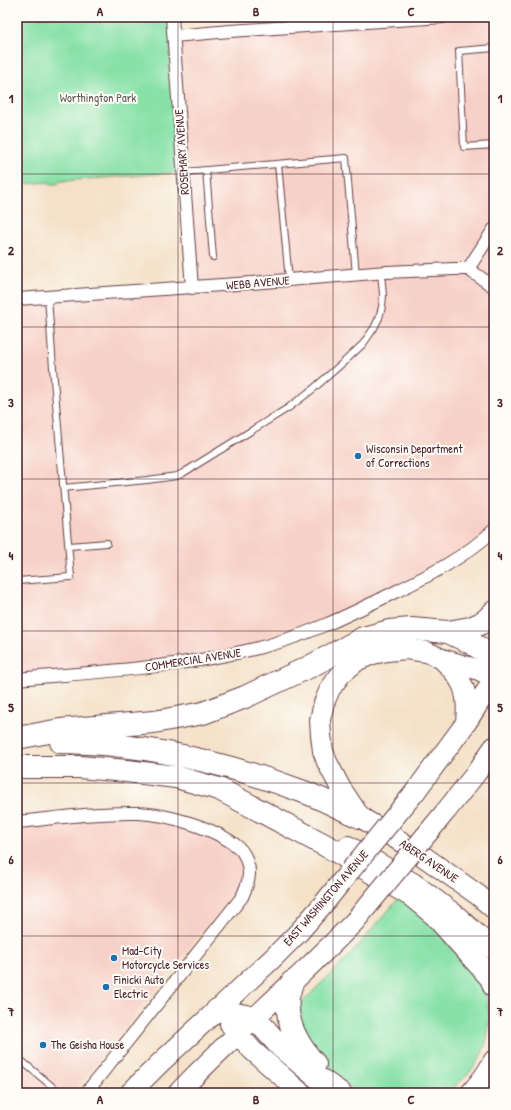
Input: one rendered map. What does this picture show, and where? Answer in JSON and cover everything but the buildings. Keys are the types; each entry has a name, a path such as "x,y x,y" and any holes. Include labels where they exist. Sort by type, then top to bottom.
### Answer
{"highway":[{"path":"17,738 60,730 154,722 203,713 260,690 311,666 363,638 389,631 411,629 448,632 470,628 487,620 494,612"},
{"path":"448,632 471,643 494,657"},
{"path":"17,742 80,742 180,755 258,776 306,792 360,818"},
{"path":"17,767 79,767 127,771 176,777 219,789 334,850 412,896 435,915 491,978 494,986"},
{"path":"292,982 288,996 287,1009 290,1023 296,1038 306,1054 339,1092"},
{"path":"217,1010 255,1018 280,1046 317,1077 339,1092"},
{"path":"472,1093 488,1073 494,1062"}],"main road":[{"path":"360,818 332,774 323,751 320,720 324,703 330,689 341,674 358,660 373,654 406,649 427,652 478,670 494,678"},
{"path":"442,658 458,675 465,691 468,705 466,723"},
{"name":"EAST WASHINGTON AVENUE","path":"130,1093 299,932 415,792 466,723 494,678"},
{"path":"178,1093 206,1064 324,953 355,921 446,812 494,747"},
{"path":"219,789 274,808 337,839 413,883 457,916 494,950"},
{"name":"ABERG AVENUE","path":"360,818 412,849 478,895 494,909"},
{"path":"217,1010 252,1050 301,1093"}],"street":[{"name":"ROSEMARY AVENUE","path":"172,17 192,288"},
{"path":"174,36 443,17"},
{"path":"494,229 468,269 494,287"},
{"name":"WEBB AVENUE","path":"17,300 192,288 381,272 468,269"},
{"name":"COMMERCIAL AVENUE","path":"17,679 152,667 190,662 221,657 293,638 362,609 431,574 470,551 494,530"},
{"path":"17,822 98,814 140,813 169,818 194,824 221,835 239,848 247,862 249,872 248,884 242,897 86,1093"}],"lane":[{"path":"494,48 459,52 464,147 494,145"},
{"path":"184,172 346,158 356,275"},
{"path":"278,164 289,280"},
{"path":"206,170 212,257"},
{"path":"63,488 177,476 288,408 313,389 346,360 363,344 374,328 382,307 383,295 381,272"},
{"path":"17,581 71,577 48,297"},
{"path":"69,546 107,543"},
{"path":"17,1058 60,1093"}],"shaded area":[{"path":"443,17 494,17 494,530 431,574 255,649 17,679 17,299 192,288 174,36"},
{"path":"98,814 169,818 239,848 249,872 215,931 210,922 72,1093 17,1093 17,822"}],"green space":[{"name":"Worthington Park","path":"17,17 173,17 184,172 61,181 57,184 50,184 49,182 17,185"},
{"path":"399,898 422,913 483,985 489,1017 485,1046 479,1060 470,1072 459,1083 445,1093 357,1092 346,1084 311,1046 302,1031 297,1007 351,954"}],"place":[{"name":"Wisconsin Department of Corrections","path":"358,456"},
{"name":"Mad-City Motorcycle Services","path":"114,958"},
{"name":"Finicki Auto Electric","path":"106,987"},
{"name":"The Geisha House","path":"43,1045"}]}
